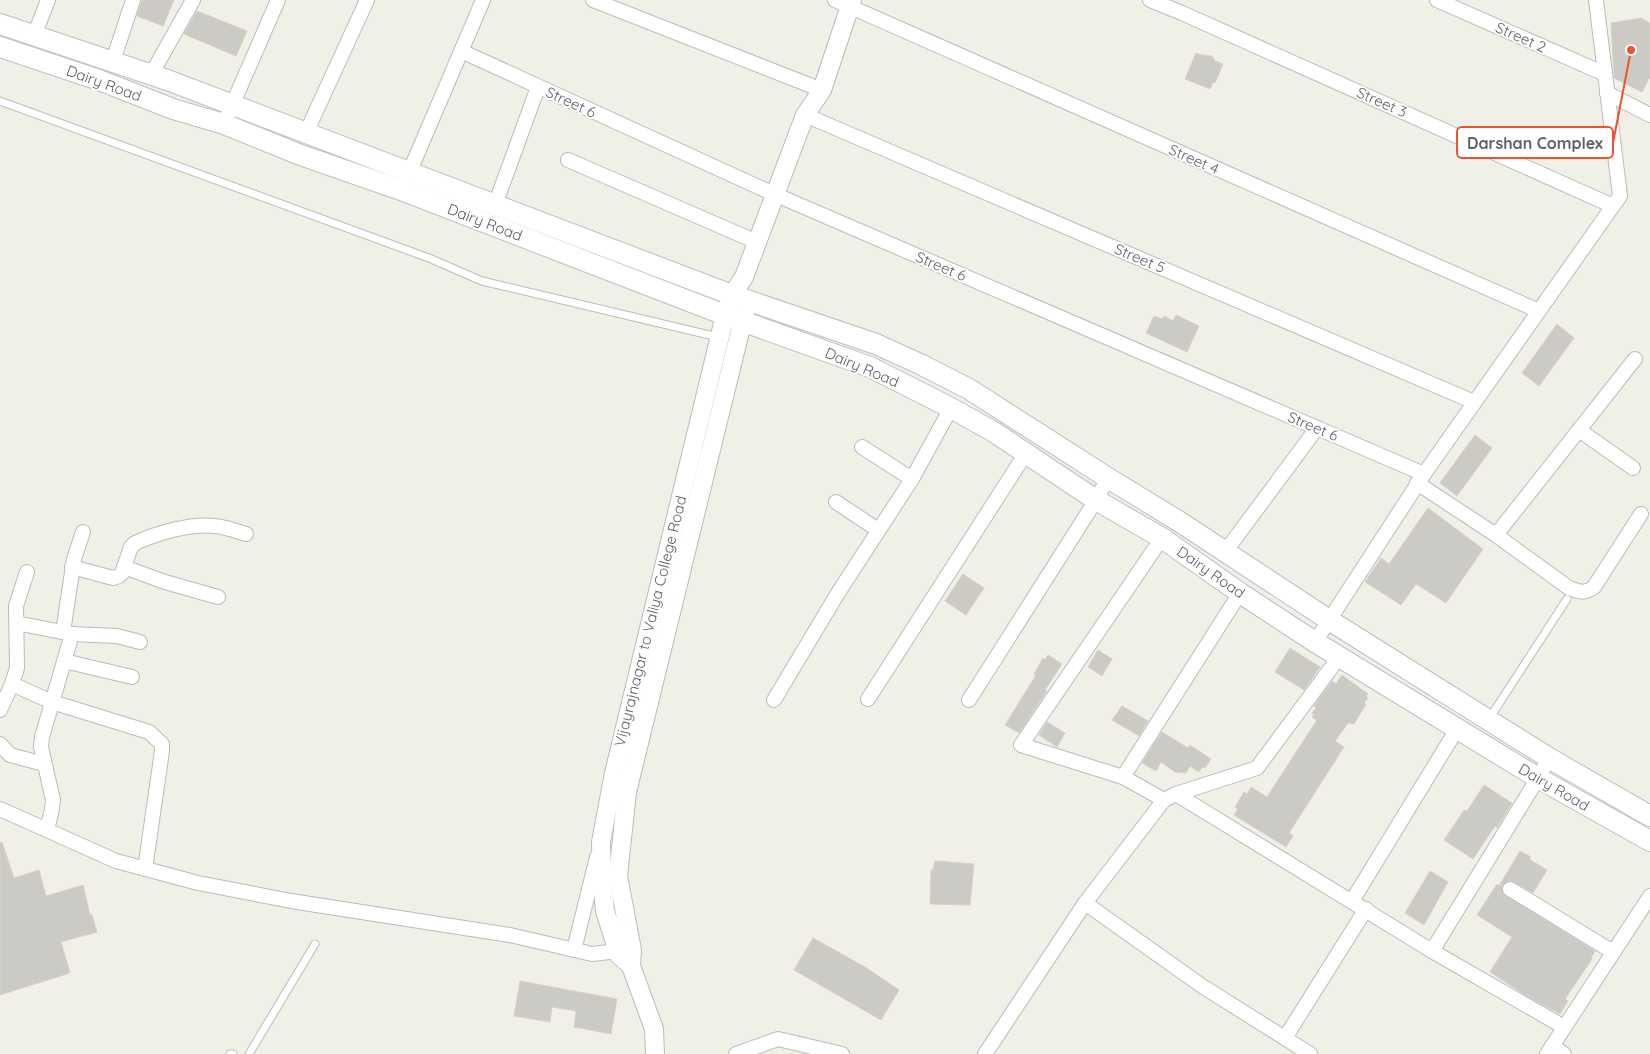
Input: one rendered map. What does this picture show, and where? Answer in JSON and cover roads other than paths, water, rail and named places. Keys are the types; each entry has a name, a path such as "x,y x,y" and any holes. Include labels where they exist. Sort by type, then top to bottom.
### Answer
{"main road":[{"name":"Dairy Road","path":"0,24 114,61 306,134 405,181 733,318 870,367 994,432 1096,500 1162,538 1240,593 1315,642 1538,778 1650,842"},
{"name":"Dairy Road","path":"0,47 99,80 172,109 224,124 298,154 495,205 740,298 876,344 920,364 969,389 1329,620 1549,758 1648,811"}],"street":[{"path":"34,36 48,0"},
{"path":"114,61 133,0"},
{"path":"151,75 192,0"},
{"path":"224,124 278,0"},
{"path":"306,134 367,0"},
{"path":"405,181 483,0"},
{"path":"593,0 822,90"},
{"name":"Street 3","path":"1150,0 1613,206"},
{"name":"Street 2","path":"1437,0 1455,4 1604,74"},
{"path":"1315,642 1420,479 1620,196 1596,0"},
{"name":"Vijayrajnagar to Valiya College Road","path":"655,1054 654,1029 631,966 632,950 618,876 627,792 733,318 740,298 744,277 805,115 822,90 845,2"},
{"name":"Street 4","path":"845,2 1538,311"},
{"name":"Street 6","path":"461,51 774,194 1317,428 1420,479 1569,588 1580,592 1589,592 1594,587 1641,514"},
{"path":"495,205 538,87"},
{"path":"1607,93 1650,115"},
{"name":"Street 5","path":"805,115 1474,402"},
{"path":"568,160 757,242"},
{"name":"Vijayrajnagar to Valiya College Road","path":"631,966 622,959 605,910 601,842 614,773 719,337 733,318"},
{"path":"1496,535 1635,359"},
{"path":"774,700 838,593 912,478 951,408"},
{"path":"1225,552 1317,428"},
{"path":"1579,430 1633,468"},
{"path":"862,447 912,478"},
{"path":"868,699 1026,453"},
{"path":"969,700 1096,500 1108,478"},
{"path":"836,502 878,530"},
{"path":"72,567 112,578 122,573 134,543 168,532 206,526 216,526 246,534"},
{"path":"47,830 53,800 41,747 42,737 64,662 72,567 83,532"},
{"path":"1162,538 1021,746 1123,777 1170,797 1366,909 1432,951 1564,1027"},
{"path":"124,567 218,598"},
{"path":"0,710 12,684 17,660 16,606 27,572"},
{"path":"1123,777 1240,593"},
{"path":"16,623 67,633 117,636 140,642"},
{"path":"984,1054 1085,903 1170,797 1257,768 1340,656"},
{"path":"64,662 132,677"},
{"path":"12,684 52,702 149,732 162,744 145,869"},
{"path":"1352,901 1457,729"},
{"path":"0,744 10,755 44,764"},
{"path":"1432,951 1549,758"},
{"path":"0,809 116,861 208,885 291,901 510,935 592,954 618,950"},
{"path":"574,950 601,842"},
{"path":"1510,889 1613,952"},
{"path":"1564,1054 1549,1050 1650,896"},
{"path":"1085,903 1202,986 1310,1054"},
{"path":"1285,1038 1366,909"},
{"path":"736,1054 778,1039 842,1054"}],"lane":[{"path":"0,101 429,258 482,281 719,337"},
{"path":"1488,719 1567,599"},
{"path":"249,1054 315,944"}],"place":[{"name":"Darshan Complex","path":"1631,50"}]}
